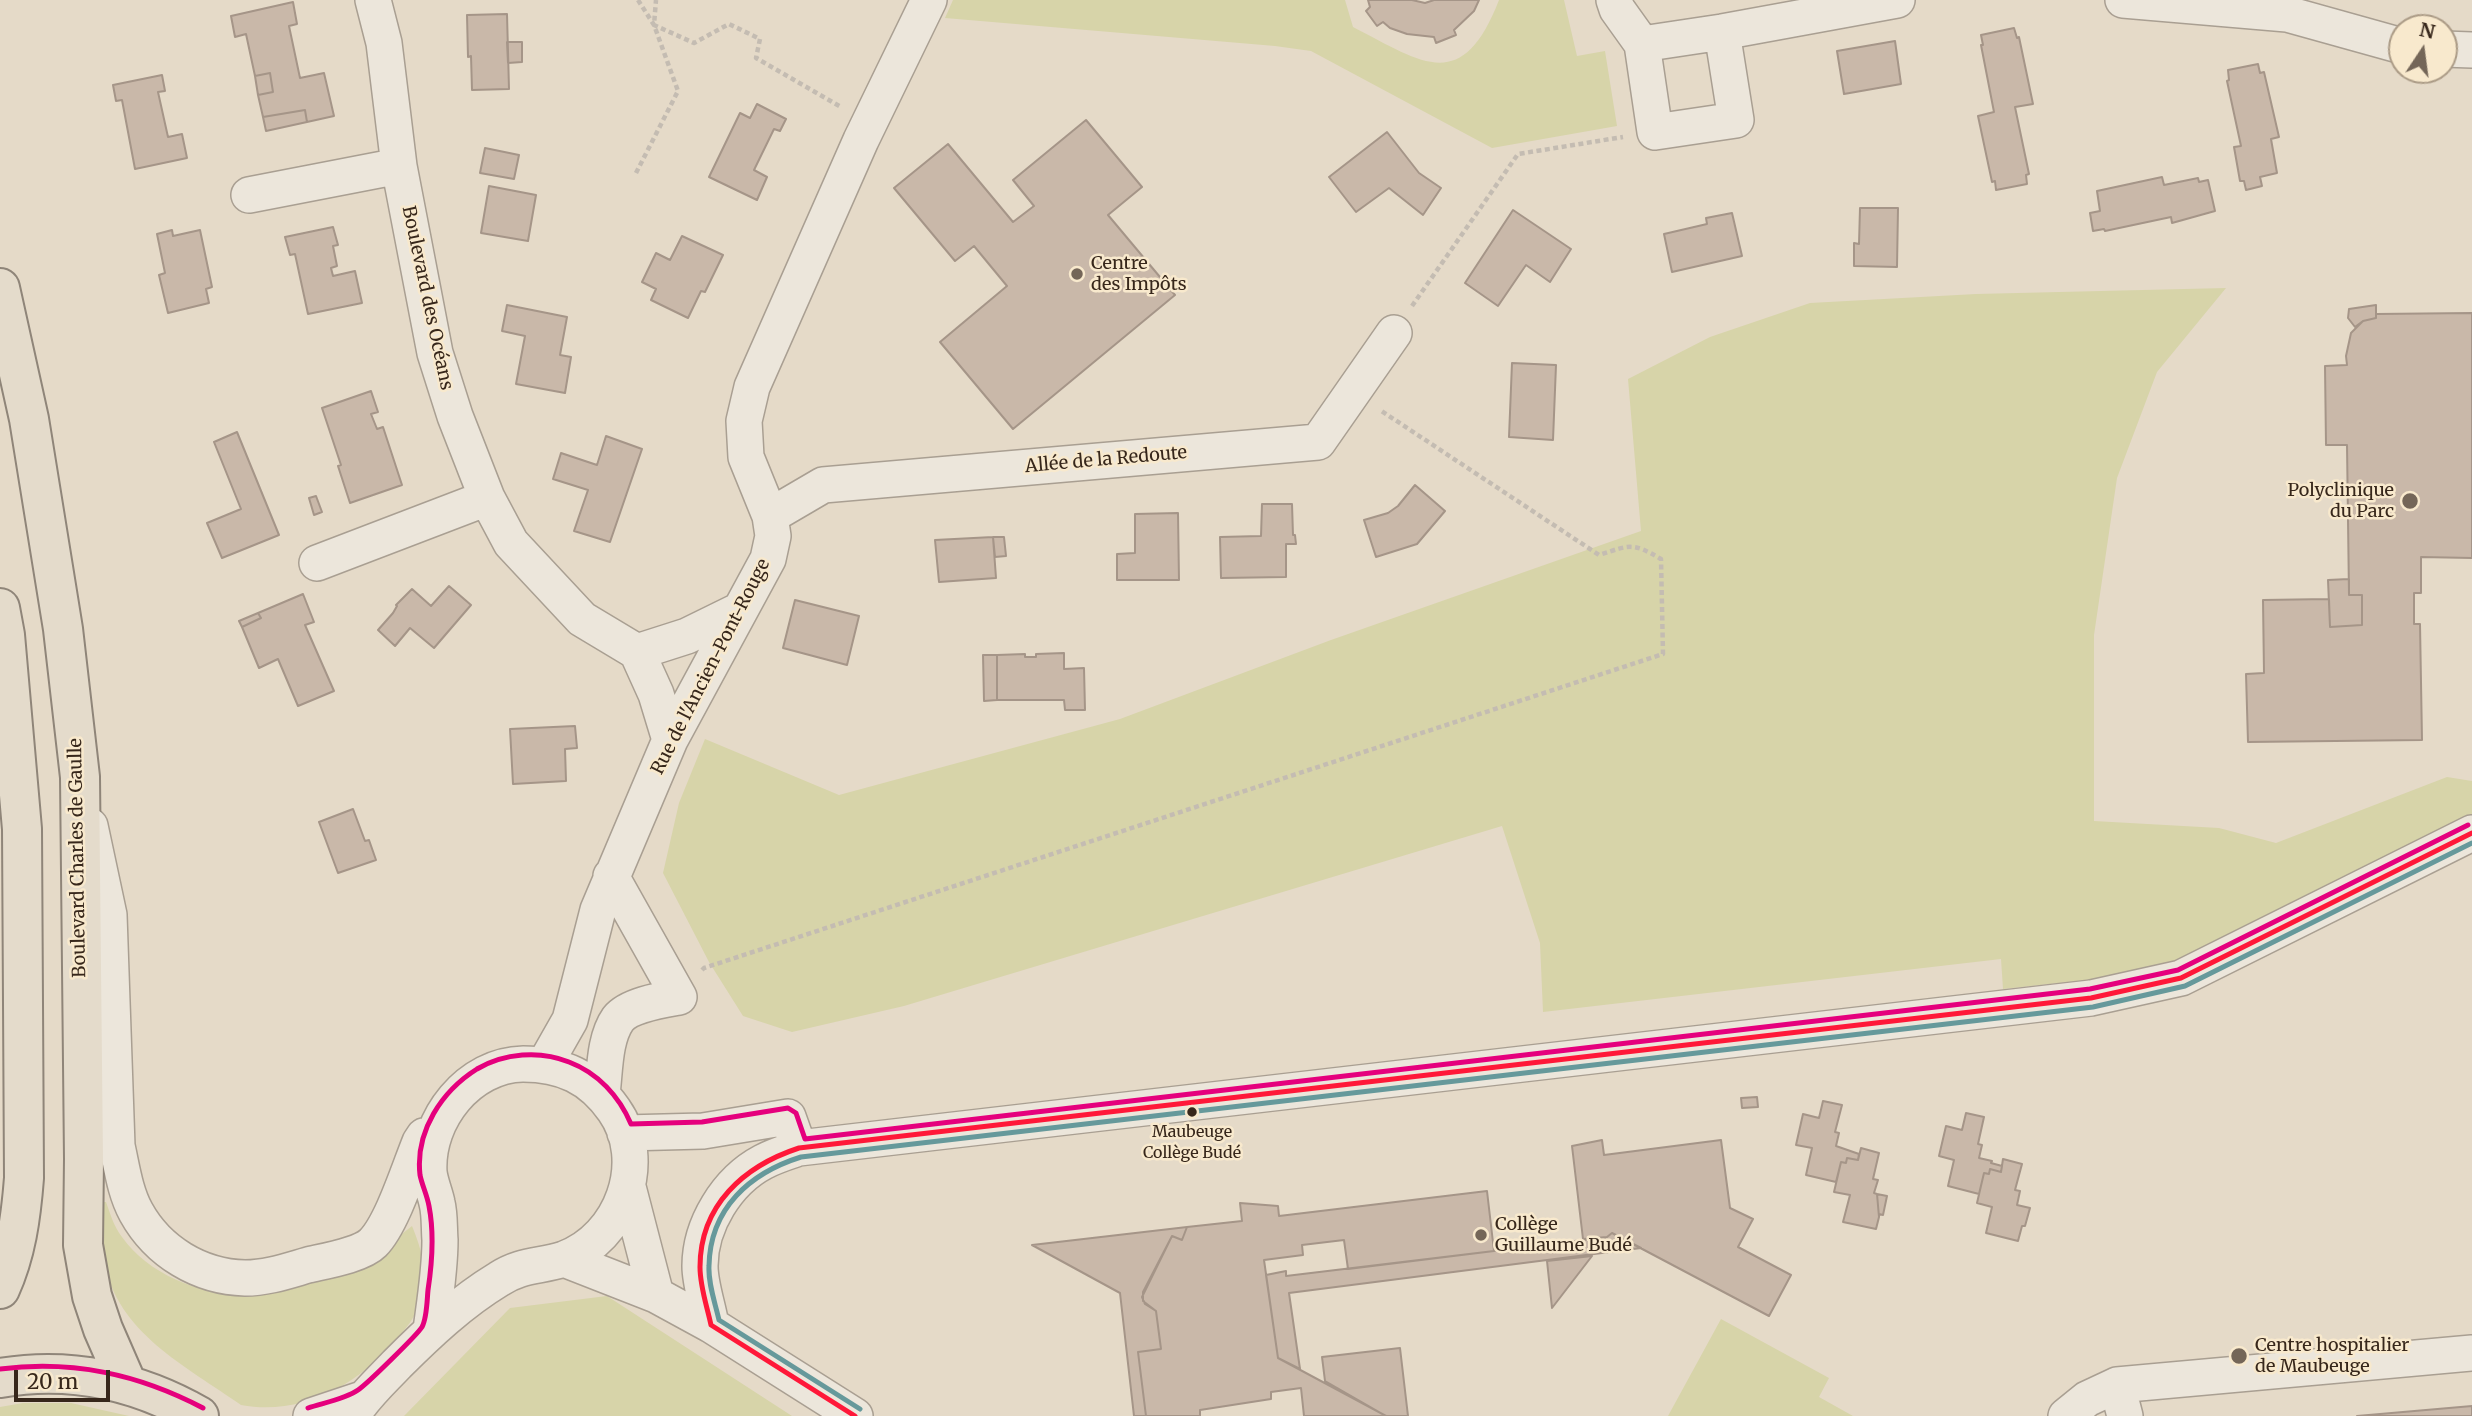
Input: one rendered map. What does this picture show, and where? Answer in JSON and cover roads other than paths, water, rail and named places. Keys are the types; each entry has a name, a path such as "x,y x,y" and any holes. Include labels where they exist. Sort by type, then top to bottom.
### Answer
{"main road":[{"name":"Boulevard Charles de Gaulle","path":"0,288 29,419 61,615 80,777 83,1245 92,1296 127,1384"},
{"path":"0,608 5,635 22,829 24,1178 20,1224 8,1271 0,1289"},
{"path":"0,1378 53,1373 91,1376 127,1384 163,1397 201,1416"}],"street":[{"name":"Rue de l'Ancien-Pont-Rouge","path":"545,1064 570,1020 598,910 670,740 768,559 773,536 770,516 746,457 744,421 752,387 869,123 929,0"},
{"path":"1614,0 1616,9 1642,44 1656,132 1736,120 1722,32"},
{"path":"1642,44 1897,0"},
{"path":"2123,0 2287,14 2388,42"},
{"name":"Boulevard des Océans","path":"377,4 399,166 435,353 455,416 487,498 511,543 582,619 638,652"},
{"path":"248,195 399,166"},
{"name":"Allée de la Redoute","path":"770,516 822,485 1318,443 1394,333"},
{"path":"317,563 487,498"},
{"path":"670,740 656,694 638,652 687,636 740,610"},
{"path":"80,777 109,915 117,1146 124,1180 136,1212 155,1238 178,1258 220,1274 244,1278 269,1276 353,1253 372,1245 383,1229 420,1142 465,1087 489,1072 516,1065 545,1064 576,1075 602,1094 616,1112 625,1133 631,1159 628,1186 619,1210 605,1231 586,1247 552,1261 517,1268 497,1280 431,1330 357,1408 311,1416"},
{"path":"625,1133 793,1133 2091,998 2181,978 2472,833"},
{"path":"602,1094 608,1043 618,1018 648,1002 679,998 611,876"},
{"path":"431,1330 440,1269 438,1205 429,1173 432,1139 446,1108"},
{"path":"711,1325 700,1267 704,1235 718,1205 736,1184 793,1133"},
{"path":"628,1186 656,1295"},
{"path":"552,1261 656,1295 711,1325 855,1416"},
{"path":"2066,1416 2087,1399 2121,1400 2472,1353"}],"place":[{"name":"Centre des Impôts","path":"1077,274"},
{"name":"Polyclinique du Parc","path":"2410,501"},
{"name":"Maubeuge Collège Budé","path":"1192,1112"},
{"name":"Collège Guillaume Budé","path":"1481,1235"},
{"name":"Centre hospitalier de Maubeuge","path":"2239,1356"}]}
